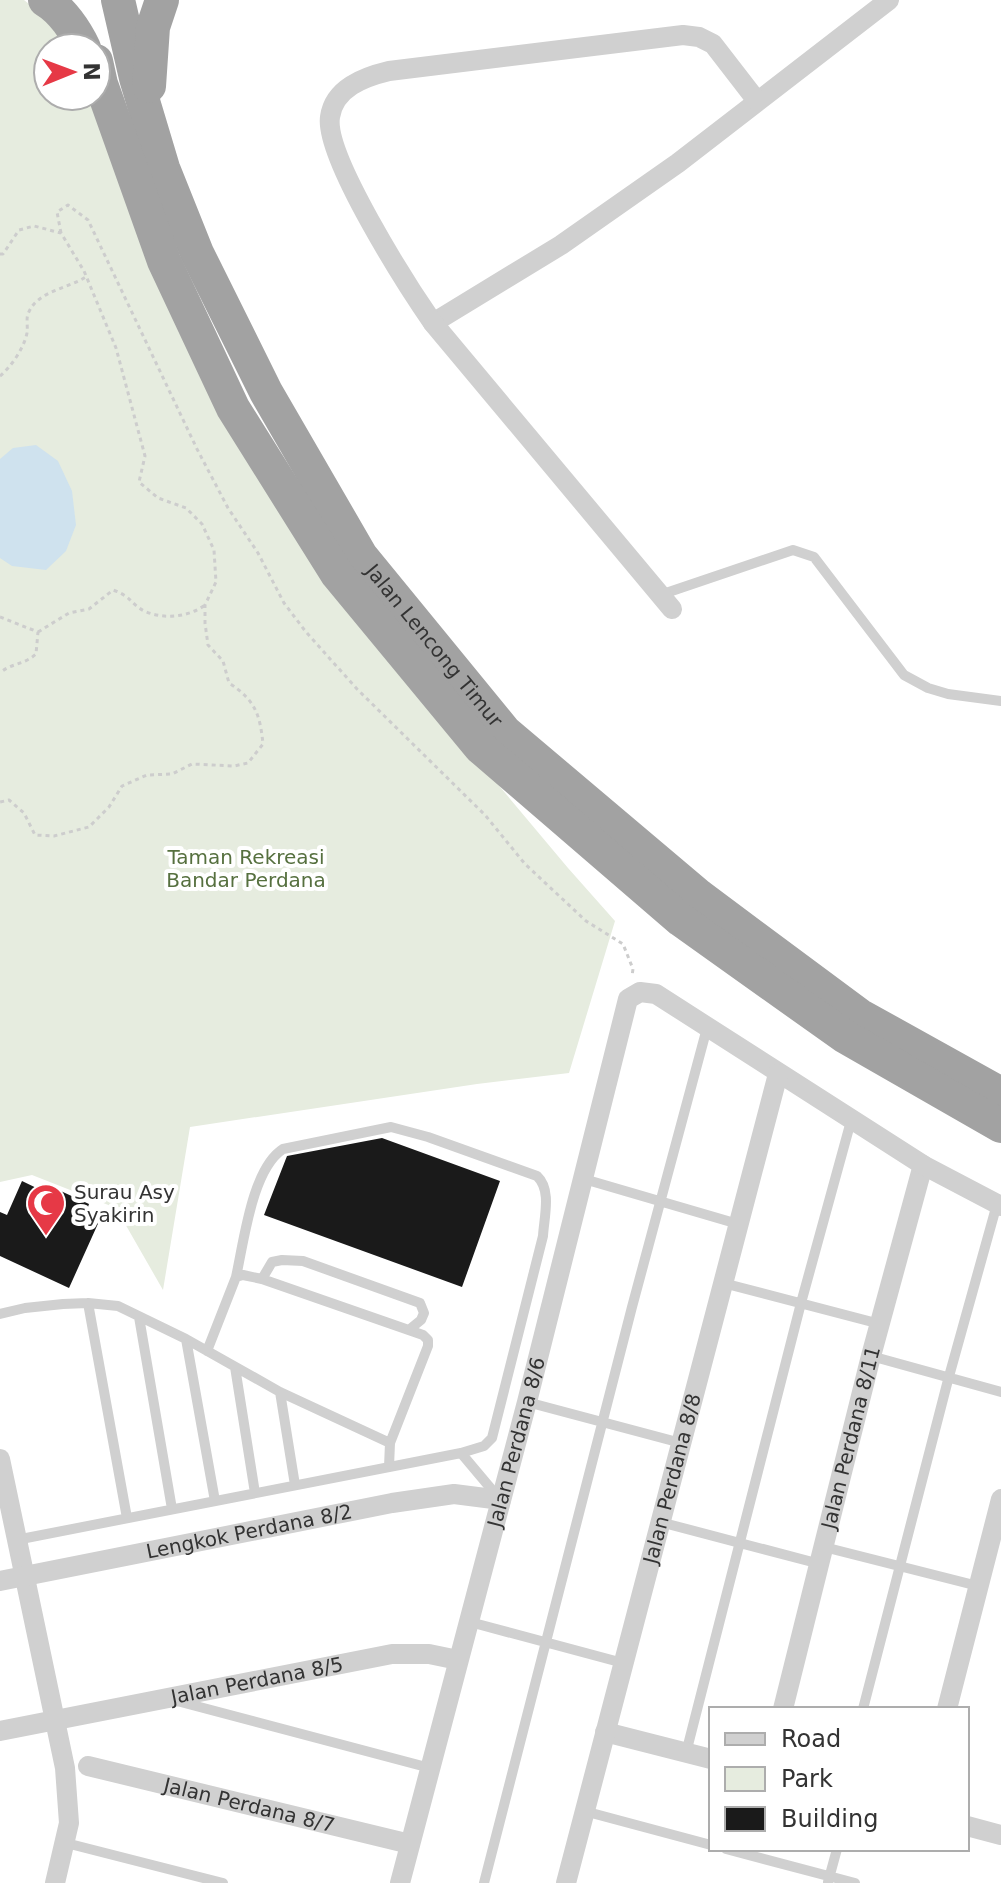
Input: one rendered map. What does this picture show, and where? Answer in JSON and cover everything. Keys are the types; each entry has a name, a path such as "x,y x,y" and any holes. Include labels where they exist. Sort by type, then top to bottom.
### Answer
{"highway":[{"path":"45,0 76,32"},
{"path":"82,0 89,32"},
{"name":"Jalan Lencong Timur","path":"118,0 136,78 163,168 197,253 266,392 361,556 505,732 699,896 859,1015 1001,1094"},
{"path":"162,0 153,27 149,72 152,121 163,168"},
{"name":"Jalan Lencong Timur","path":"112,112 164,261 233,408 337,574 480,747 681,920 844,1036 1001,1126"}],"street":[{"path":"433,323 561,245 678,163 889,0"},
{"path":"666,602 433,323 398,272 334,148 329,119 342,93 353,84 368,76 389,71 683,35 699,37 713,44 757,101"},
{"path":"628,999 640,992 656,994 851,1121 923,1165 999,1205"},
{"name":"Jalan Perdana 8/6","path":"400,1883 527,1402 628,999"},
{"name":"Jalan Perdana 8/8","path":"570,1882 584,1811 778,1074"},
{"name":"Jalan Perdana 8/11","path":"784,1707 871,1356 923,1165"},
{"path":"0,1459 65,1768 69,1823 55,1883"},
{"name":"Lengkok Perdana 8/2","path":"0,1581 392,1503 454,1494 501,1500"},
{"path":"948,1707 999,1512"},
{"name":"Jalan Perdana 8/5","path":"0,1731 392,1654 429,1654 458,1660"},
{"path":"605,1732 709,1759"},
{"name":"Jalan Perdana 8/7","path":"88,1766 410,1844"},
{"path":"969,1826 1000,1831"}],"lane":[{"path":"666,602 771,556 793,550 814,557 904,675 928,688 948,694 1001,701"},
{"path":"484,1883 707,1028"},
{"path":"686,1753 801,1303 851,1121"},
{"path":"16,1540 484,1446 492,1438 543,1236 543,1181 537,1176 428,1137 391,1127 283,1149 271,1157 260,1175 236,1277 207,1351"},
{"path":"584,1179 738,1224"},
{"path":"864,1707 948,1380 999,1205"},
{"path":"262,1279 272,1262 303,1261 420,1303 424,1313 410,1329"},
{"path":"236,1277 243,1275 262,1279 410,1329 428,1340 390,1443 389,1467"},
{"path":"723,1283 880,1324"},
{"path":"0,1314 25,1308 88,1303 118,1306 186,1339 280,1392 390,1443"},
{"path":"88,1303 127,1518"},
{"path":"139,1317 172,1509"},
{"path":"186,1339 215,1501"},
{"path":"871,1356 948,1380 1001,1392"},
{"path":"235,1367 255,1493"},
{"path":"280,1392 295,1485"},
{"path":"527,1402 681,1443"},
{"path":"461,1453 501,1500"},
{"path":"660,1522 740,1545 900,1567 978,1586"},
{"path":"470,1622 623,1663"},
{"path":"171,1699 430,1768"},
{"path":"584,1811 709,1844"},
{"path":"66,1843 223,1883"},
{"path":"733,1851 828,1880 855,1883"},
{"path":"828,1880 836,1851"}],"path":[{"path":"38,632 69,613 89,609 113,590 127,595 142,610 159,615 178,617 196,612 205,605 216,582 214,550 202,524 186,508 158,498 139,482 145,456 116,348 87,276 61,233 57,212 68,205 88,220 197,449 284,603 357,689 485,815 525,864 586,921 623,944 633,969 628,999"},
{"path":"0,254 19,230 34,226 61,233"},
{"path":"0,376 16,357 27,335 28,313 40,299 87,276"},
{"path":"0,802 9,800 24,813 35,835 54,836 89,827 109,807 122,786 147,775 172,774 192,764 234,766 248,763 263,744 260,717 245,693 229,683 223,661 208,645 205,605"},
{"path":"0,617 38,632"},
{"path":"0,673 27,663 36,654 38,632"}],"green space":[{"name":"Taman Rekreasi Bandar Perdana","path":"0,0 24,0 64,32 32,32 32,112 96,112 123,187 382,646 615,921 569,1073 190,1127 163,1290 116,1208 32,1175 0,1182"}],"water":[{"path":"36,445 58,461 72,491 76,525 66,551 46,570 12,566 0,558 0,459 13,448"}],"building":[{"path":"382,1138 500,1181 462,1287 264,1215 287,1156"},
{"name":"Surau Asy Syakirin","path":"22,1181 49,1194 52,1187 89,1204 87,1210 101,1217 69,1288 0,1256 0,1212 7,1215"}],"place":[{"name":"Surau Asy Syakirin","path":"46,1237"}]}
